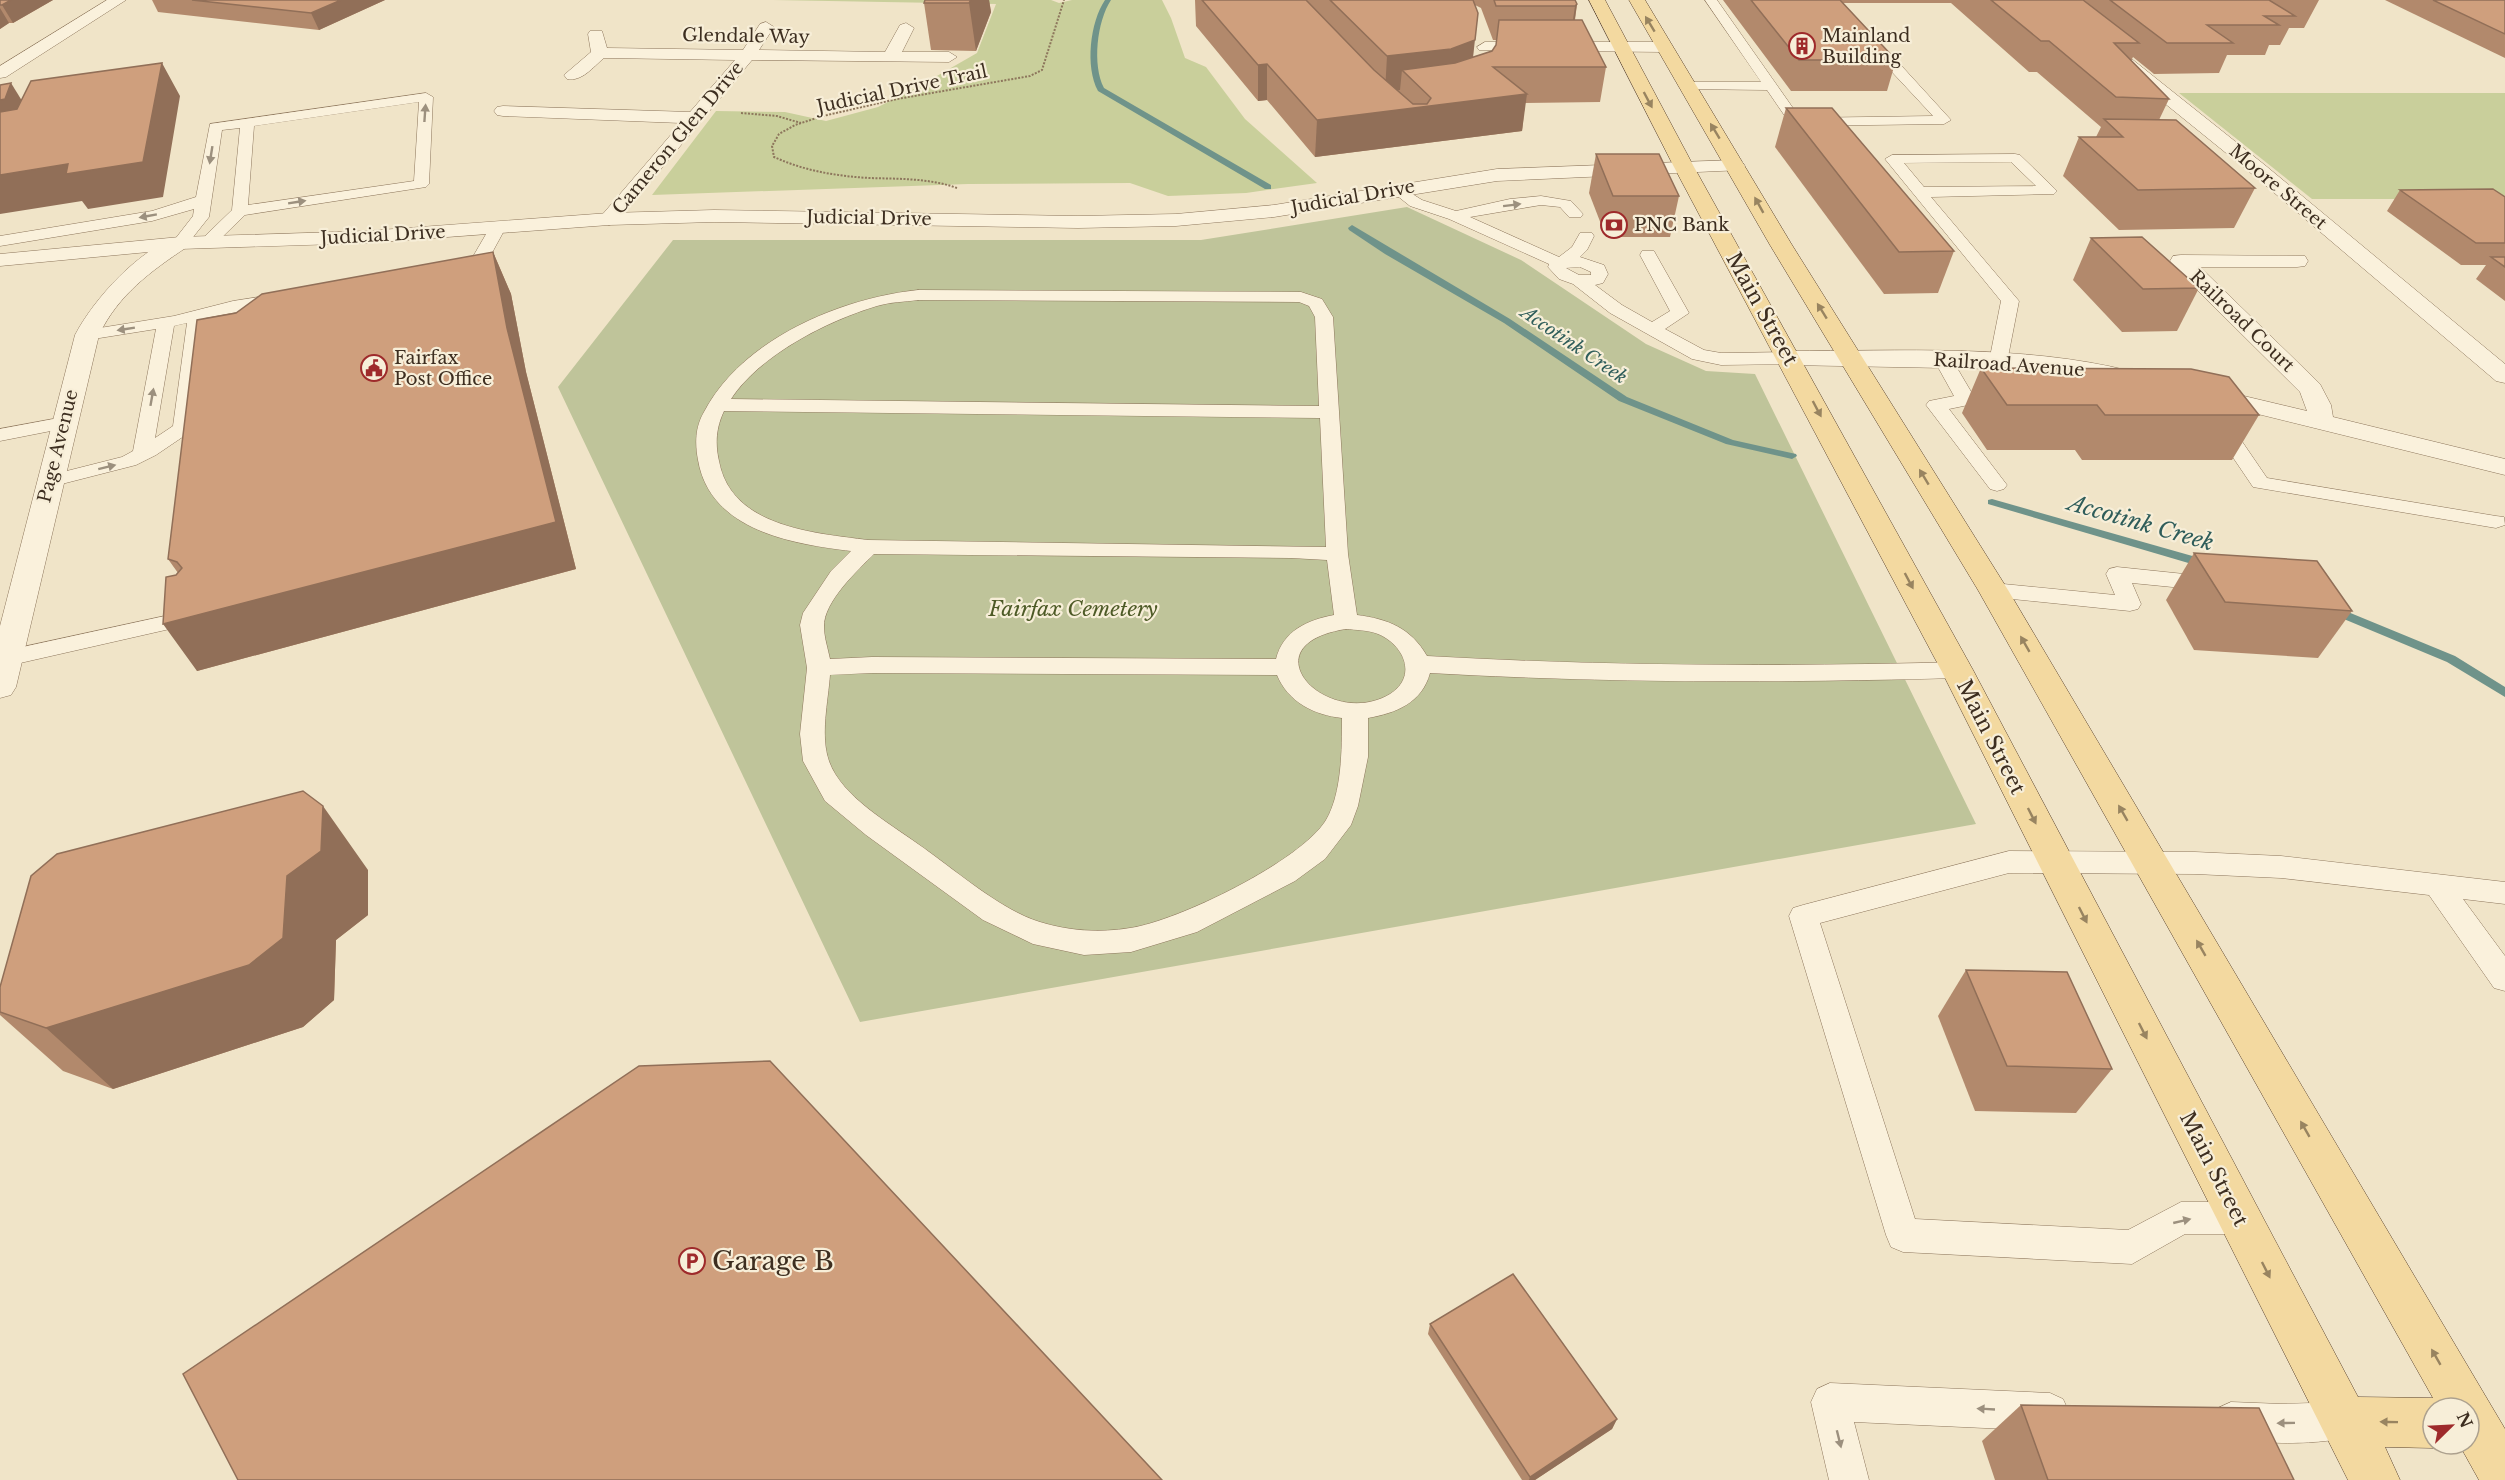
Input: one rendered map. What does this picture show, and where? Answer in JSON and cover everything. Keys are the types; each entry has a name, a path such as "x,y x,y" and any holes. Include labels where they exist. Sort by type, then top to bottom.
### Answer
{"main road":[{"name":"Main Street","path":"1597,0 1684,167 1790,357 1957,670 2375,1480"},
{"path":"1637,0 1781,245 1993,590 2152,863 2450,1396"},
{"path":"2344,1421 2421,1419"},
{"path":"2481,1444 2505,1477"}],"street":[{"path":"0,73 118,0"},
{"name":"Cameron Glen Drive","path":"609,219 747,56 766,27"},
{"path":"891,57 906,28"},
{"path":"1478,28 1485,47 1484,67"},
{"path":"573,75 600,53 596,33"},
{"path":"1485,47 1664,47"},
{"name":"Moore Street","path":"2110,50 2259,170 2505,376"},
{"name":"Glendale Way","path":"600,53 949,57"},
{"path":"503,111 696,115"},
{"name":"Judicial Drive","path":"0,260 180,243 367,237 609,219 714,216 1078,222 1176,220 1274,211 1425,185 1526,172 1736,166"},
{"name":"Page Avenue","path":"0,687 87,335 101,309 142,267 180,243"},
{"name":"Railroad Court","path":"2297,261 2181,261 2311,389 2321,420"},
{"name":"Railroad Avenue","path":"1790,357 1998,362 2090,370 2133,388"},
{"path":"2186,390 2321,420 2505,467"}],"lane":[{"path":"1711,0 1796,122 1944,120 1883,54"},
{"path":"1688,86 1772,86"},
{"path":"180,243 201,217 215,127 426,97 421,184 240,211 208,242"},
{"path":"240,211 248,123"},
{"path":"1919,192 2049,191 2015,158 1892,159 1919,192 2010,301 1998,362"},
{"path":"1425,185 1455,216"},
{"path":"1398,190 1416,203 1455,216 1560,263 1582,262 1598,269 1600,274 1597,279 1579,281 1616,309 1699,355 1721,359 1790,357"},
{"path":"0,241 170,212 204,200"},
{"path":"1455,216 1513,204 1552,201 1568,205 1575,214"},
{"path":"457,288 497,229"},
{"path":"1560,263 1579,250 1586,236"},
{"path":"1648,255 1680,313 1651,330"},
{"path":"1337,554 1291,551 868,547 831,542 776,529 754,520 739,510 718,488 705,454 707,429 718,405 749,367 781,344 833,316 887,298 918,295 1301,297 1316,303 1324,316 1337,554 1346,621"},
{"path":"87,335 166,322 233,306 297,297"},
{"path":"50,481 116,465 142,455 183,428 197,314"},
{"path":"142,455 166,322"},
{"path":"1943,360 1966,400 1936,405 1997,486"},
{"path":"718,405 1329,412"},
{"path":"2204,414 2215,416 2260,483 2496,522"},
{"path":"0,435 64,423"},
{"path":"868,547 839,576 815,613 812,625 819,668 813,734 816,761 834,794 876,828 993,912 1033,932 1084,943 1131,940 1187,924 1285,873 1315,852 1338,825 1345,806 1355,757 1355,711"},
{"path":"1993,590 2130,604 2117,574 2220,584"},
{"path":"7,658 200,615"},
{"path":"1346,621 1367,623 1394,634 1413,651 1419,664 1417,679 1408,692 1393,702 1355,711 1334,708 1307,696 1290,679 1286,667 1288,652 1303,635 1327,624 1346,621"},
{"path":"1419,664 1549,671 1855,673 1957,670"},
{"path":"819,668 872,665 1286,667"},
{"path":"2240,1218 2181,1218 2132,1247 1903,1235 1803,916 2009,862 2281,867 2505,893"},
{"path":"2436,885 2505,979"},
{"path":"1849,1480 1830,1402 2079,1414"},
{"path":"2198,1419 2282,1423 2344,1421"}],"path":[{"name":"Judicial Drive Trail","path":"963,191 949,185 923,180 846,176 793,167 774,157 772,146 780,134 802,123 842,111 1030,76 1042,70 1064,0"},
{"path":"696,115 761,114 802,123"}],"green space":[{"path":"773,0 1051,0 1059,3 1072,0 1162,0 1185,58 1206,67 1245,119 1317,183 1246,193 1168,196 1130,183 968,184 652,195 716,111 785,112 826,121 878,107 977,53 996,4"},
{"path":"2179,93 2505,93 2505,199 2312,199"},
{"name":"Fairfax Cemetery","path":"1407,207 1521,260 1646,344 1706,371 1755,374 1976,824 860,1022 558,387 673,240 1201,240"}],"building":[{"path":"0,0 11,0 0,5"},
{"path":"192,0 341,0 311,13"},
{"path":"925,0 971,0 969,3 924,3"},
{"path":"1202,0 1306,0 1374,70 1413,104 1427,104 1431,98 1402,70 1455,63 1492,51 1496,45 1499,20 1582,20 1606,67 1493,67 1527,94 1317,120 1267,64 1258,65"},
{"path":"1330,0 1473,0 1478,13 1475,40 1451,49 1387,56"},
{"path":"1494,0 1575,0 1577,4 1575,6 1496,6"},
{"path":"1751,0 1840,0 1896,60 1799,60"},
{"path":"1991,0 2083,0 2139,43 2114,43 2169,99 2116,97 2049,41 2041,41"},
{"path":"2110,0 2269,0 2295,16 2264,16 2279,25 2207,25 2233,43 2167,43"},
{"path":"2433,0 2505,0 2505,34"},
{"path":"162,63 143,162 66,174 68,164 0,175 0,112 17,109 31,81"},
{"path":"11,83 5,99 0,100 0,85"},
{"path":"1786,108 1832,108 1954,251 1899,252"},
{"path":"2104,119 2176,120 2255,188 2138,190 2079,137 2123,137"},
{"path":"1596,154 1659,154 1679,196 1613,196"},
{"path":"2493,189 2505,197 2505,243 2476,243 2400,190"},
{"path":"2142,237 2199,288 2143,289 2091,238"},
{"path":"493,252 507,328 556,522 163,624 166,577 176,575 182,568 177,562 168,559 197,320 236,313 262,294"},
{"path":"2491,257 2505,257 2505,267"},
{"path":"1981,368 2191,369 2229,377 2259,415 2105,415 2097,405 2007,405"},
{"path":"2194,553 2317,561 2352,611 2225,602"},
{"path":"303,791 323,806 321,851 287,876 283,938 249,965 46,1028 0,1012 0,987 31,876 57,854"},
{"path":"1966,970 2067,972 2112,1069 2007,1066"},
{"name":"Garage B","path":"770,1061 1162,1480 238,1480 183,1374 639,1066"},
{"path":"1513,1274 1617,1419 1530,1477 1430,1324"},
{"path":"2021,1405 2259,1408 2294,1480 2048,1480"}],"waterway":[{"name":"Accotink Creek","path":"1108,0 1104,6 1093,59 1096,80 1101,89 1268,187"},
{"name":"Accotink Creek","path":"1352,228 1388,252 1507,321 1623,399 1730,442 1792,456"},
{"name":"Accotink Creek","path":"1992,502 2206,564"},
{"name":"Accotink Creek","path":"2331,609 2451,659 2505,693"}],"place":[{"name":"Mainland Building","path":"1802,46"},
{"name":"PNC Bank","path":"1614,225"},
{"name":"Fairfax Post Office","path":"374,368"},
{"name":"Garage B","path":"692,1261"}]}
